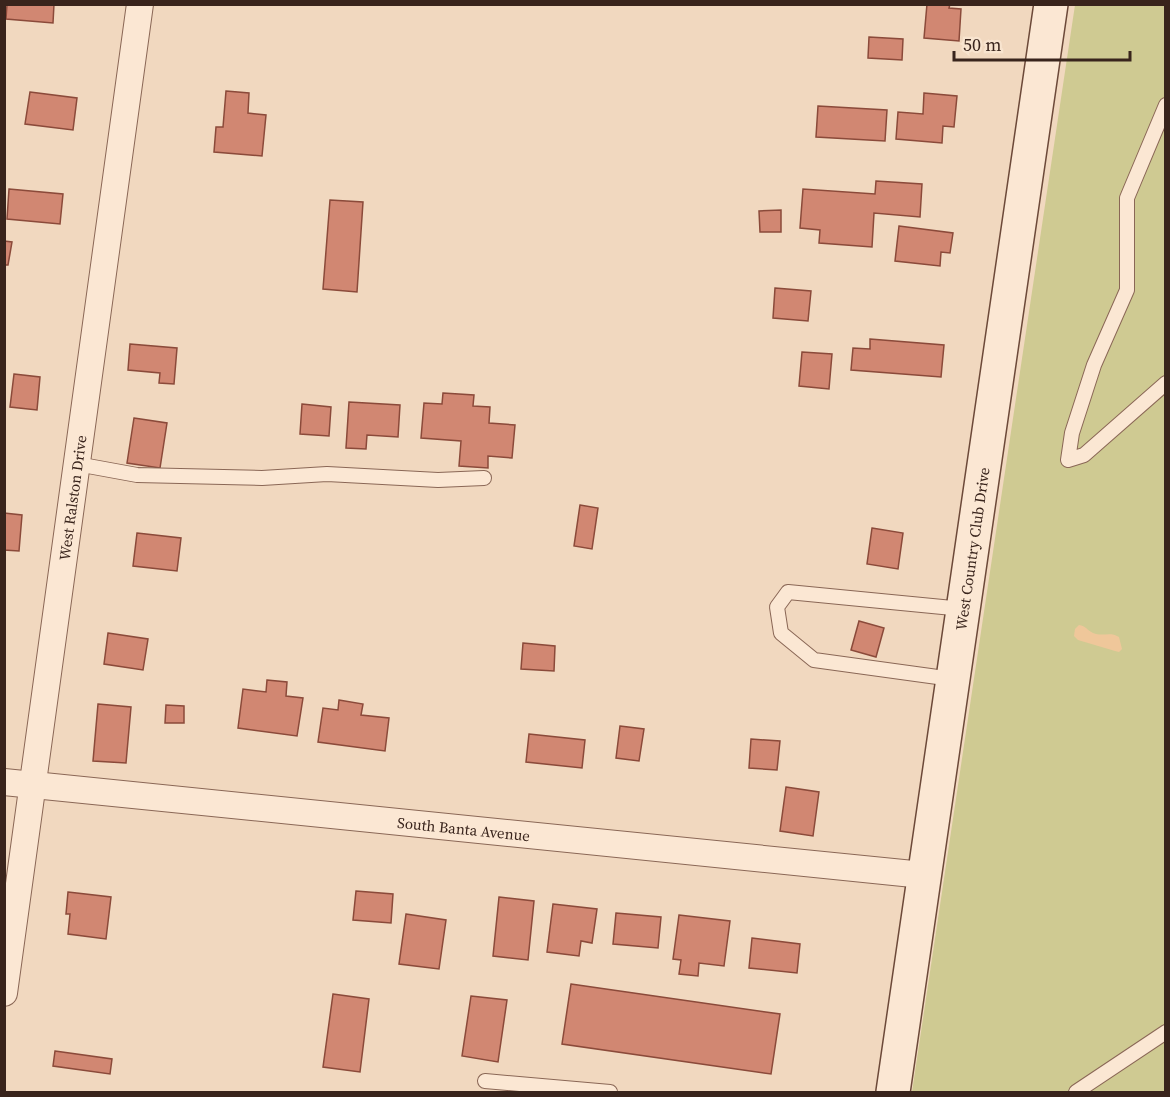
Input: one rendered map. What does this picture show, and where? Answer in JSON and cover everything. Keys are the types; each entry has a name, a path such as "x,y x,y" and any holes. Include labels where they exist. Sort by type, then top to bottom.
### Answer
{"main road":[{"name":"West Country Club Drive","path":"893,1092 1051,4"}],"street":[{"name":"West Ralston Drive","path":"4,993 140,4"},
{"name":"South Banta Avenue","path":"4,782 923,875"}],"lane":[{"path":"1166,105 1126,198 1127,290 1094,365 1072,433 1068,460 1084,455 1166,383"},
{"path":"76,464 137,475 262,478 327,474 438,480 484,478"},
{"path":"952,679 814,660 781,633 777,607 788,592 963,609"},
{"path":"1076,1092 1166,1032"},
{"path":"485,1081 610,1092"}],"shaded area":[{"path":"1075,5 1165,5 1165,1092 912,1092"}],"sand":[{"path":"1079,625 1093,633 1113,634 1119,637 1122,649 1119,652 1078,640 1074,636 1075,629"}],"building":[{"path":"7,4 54,4 53,23 6,19"},
{"path":"927,4 950,4 949,8 961,9 959,41 924,38"},
{"path":"869,37 903,39 902,60 868,58"},
{"path":"226,91 249,93 248,113 266,115 262,156 214,152 216,127 223,127"},
{"path":"30,92 77,98 73,130 25,124"},
{"path":"924,93 957,96 954,127 943,126 942,143 896,139 898,112 923,114"},
{"path":"818,106 887,110 885,141 816,137"},
{"path":"876,181 922,184 920,217 874,213 872,247 819,243 820,230 800,228 803,189 875,194"},
{"path":"9,189 63,194 60,224 7,219"},
{"path":"330,200 363,202 357,292 323,289"},
{"path":"781,210 781,232 760,232 759,211"},
{"path":"899,226 953,233 950,253 941,252 940,266 895,261"},
{"path":"4,241 12,242 8,265 4,265"},
{"path":"775,288 811,291 808,321 773,318"},
{"path":"870,339 944,345 941,377 851,370 853,348 870,349"},
{"path":"130,344 177,348 174,384 159,383 160,373 128,370"},
{"path":"802,352 832,354 829,389 799,386"},
{"path":"14,374 40,377 37,410 10,407"},
{"path":"443,393 474,395 473,406 490,407 489,423 515,425 512,458 488,456 488,468 459,466 461,441 421,438 424,403 442,404"},
{"path":"349,402 400,405 398,437 367,435 366,449 346,448"},
{"path":"302,404 331,407 329,436 300,434"},
{"path":"134,418 167,423 160,468 127,463"},
{"path":"580,505 598,508 592,549 574,546"},
{"path":"4,513 22,515 19,551 4,550"},
{"path":"872,528 903,533 898,569 867,564"},
{"path":"137,533 181,538 177,571 133,566"},
{"path":"859,621 884,628 876,657 851,650"},
{"path":"108,633 148,639 143,670 104,664"},
{"path":"523,643 555,646 554,671 521,669"},
{"path":"267,680 287,682 286,696 303,698 297,736 238,728 243,689 266,692"},
{"path":"339,700 363,704 361,715 389,718 385,751 318,742 323,708 338,710"},
{"path":"98,704 131,707 126,763 93,761"},
{"path":"166,705 184,706 184,723 165,723"},
{"path":"620,726 644,729 639,761 616,758"},
{"path":"529,734 585,740 582,768 526,762"},
{"path":"751,739 780,741 777,770 749,768"},
{"path":"786,787 819,792 813,836 780,831"},
{"path":"356,891 393,894 391,923 353,920"},
{"path":"68,892 111,897 106,939 68,934 70,914 66,914"},
{"path":"499,897 534,901 528,960 493,956"},
{"path":"553,904 597,909 592,943 581,941 579,956 547,952"},
{"path":"616,913 661,917 658,948 613,944"},
{"path":"406,914 446,920 439,969 399,964"},
{"path":"679,915 730,921 724,966 699,963 698,976 679,974 681,960 673,959"},
{"path":"752,938 800,944 797,973 749,968"},
{"path":"571,984 780,1014 771,1074 562,1044"},
{"path":"333,994 369,999 360,1072 323,1067"},
{"path":"471,996 507,1000 498,1062 462,1056"},
{"path":"55,1051 112,1059 110,1074 53,1066"}]}
